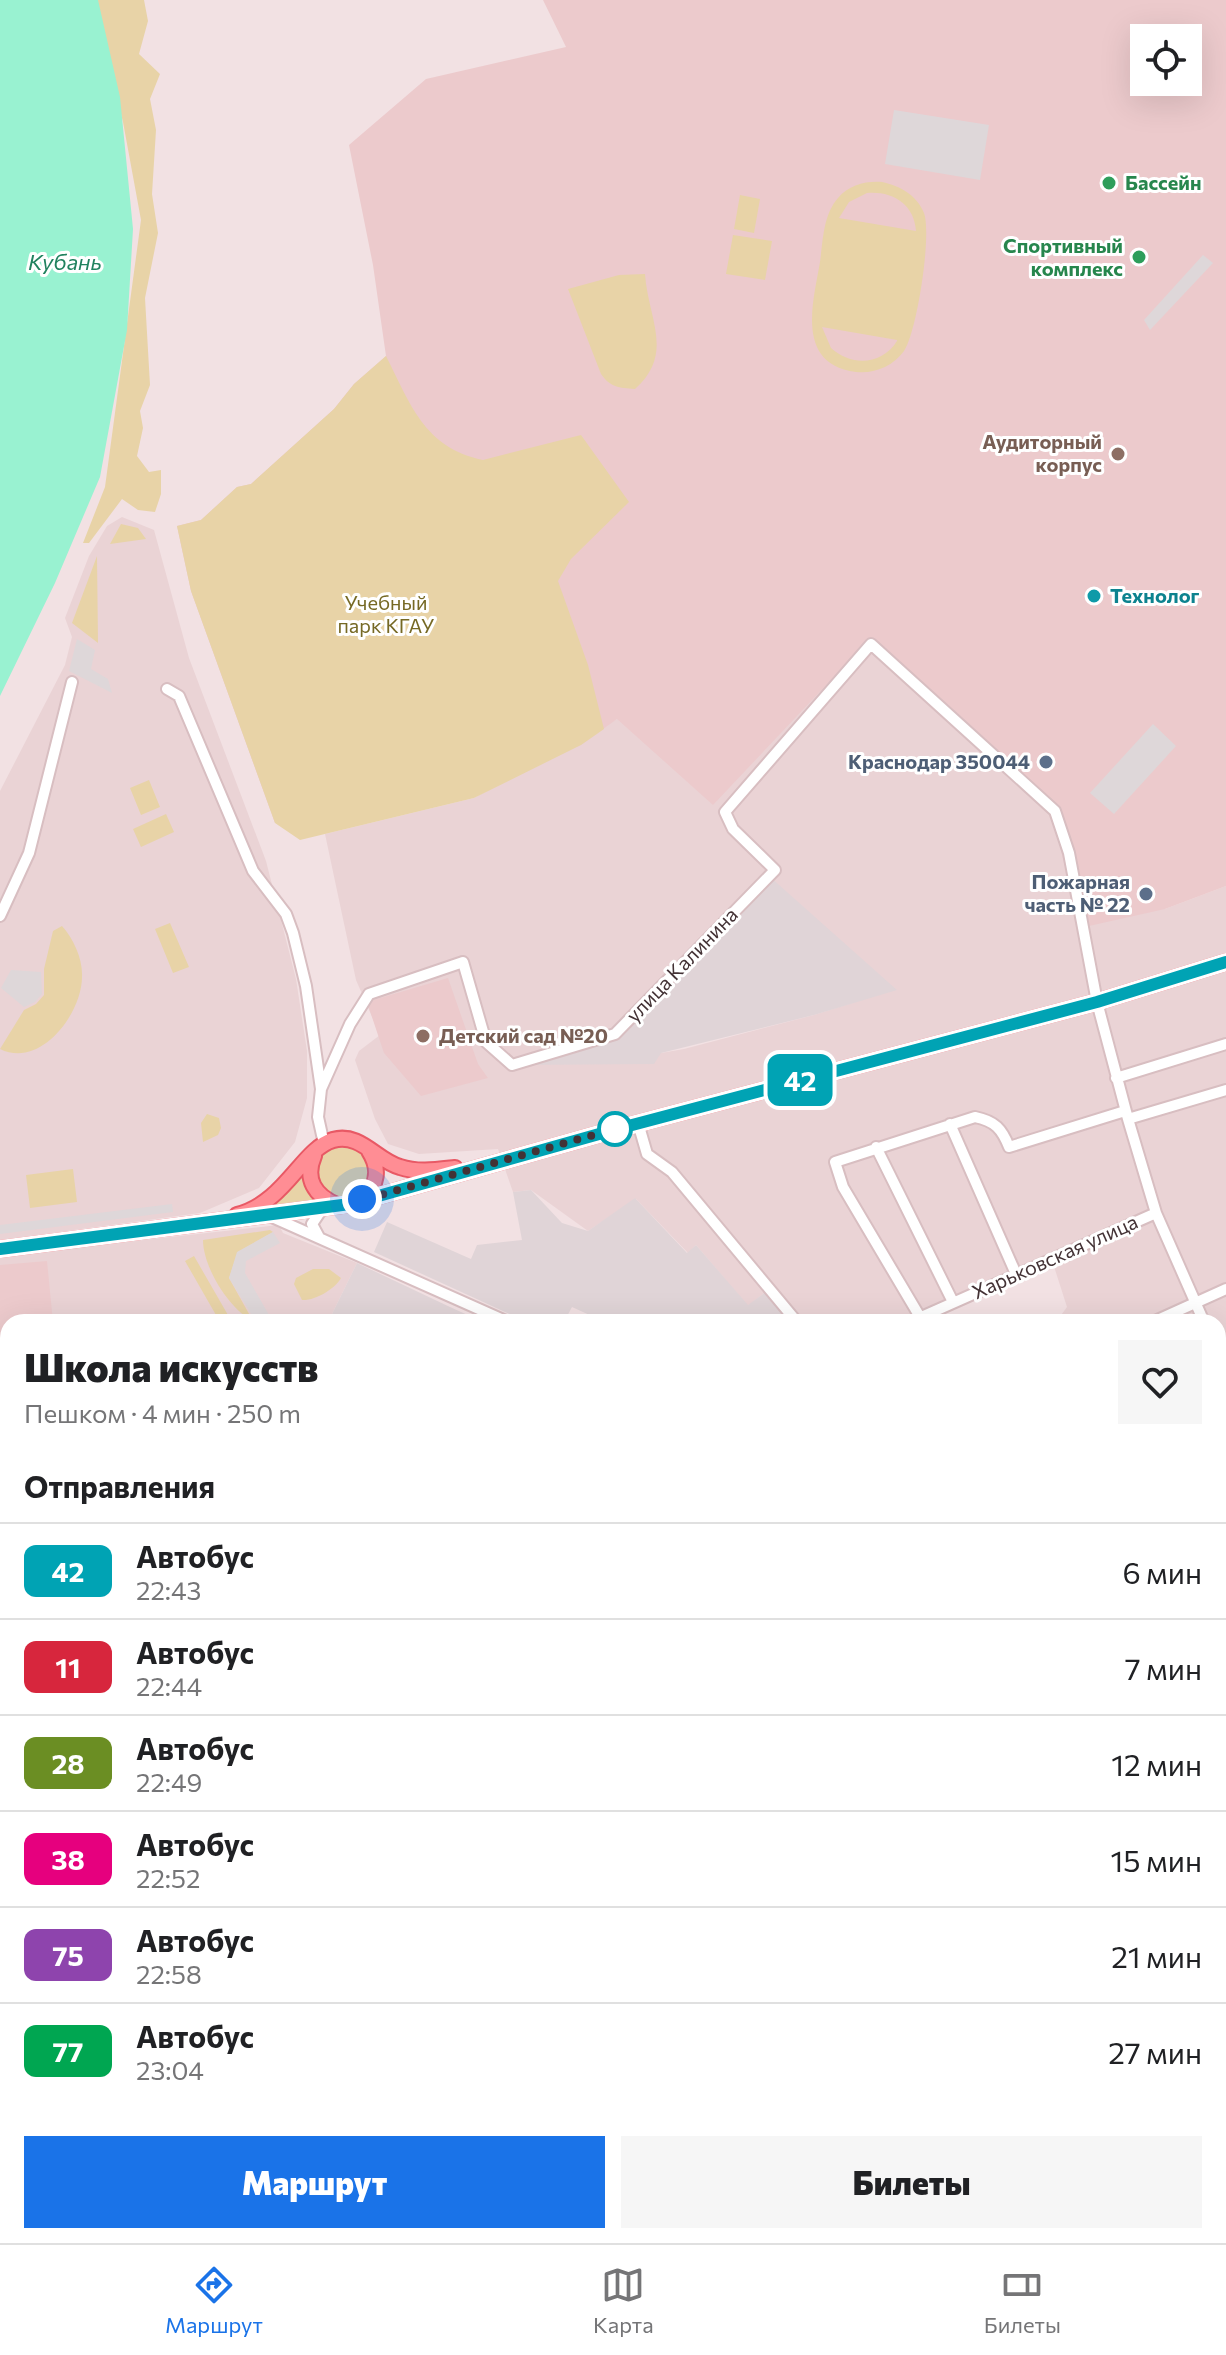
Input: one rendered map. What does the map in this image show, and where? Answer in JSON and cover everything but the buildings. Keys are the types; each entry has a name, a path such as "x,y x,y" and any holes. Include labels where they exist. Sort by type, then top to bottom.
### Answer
{"main road":[{"path":"0,1249 359,1201 638,1123 1097,1002 1226,962"},
{"path":"266,1213 278,1192 320,1149 343,1138 363,1145 385,1161 410,1170 488,1165"},
{"path":"359,1201 371,1190 376,1175 374,1159 363,1145"},
{"path":"320,1149 310,1168 312,1185 330,1206"}],"street":[{"name":"Харьковская улица","path":"871,644 1055,811 1069,853 1097,1002 1126,1115 1156,1213 1200,1314"},
{"name":"улица Калинина","path":"321,1089 350,1024 369,994 463,962 486,1042 512,1065 615,1034 775,870 733,829 725,812 871,644"},
{"path":"0,916 29,853 72,682"},
{"path":"167,689 179,696 253,871 286,914 306,986 321,1089 318,1117 320,1149"},
{"path":"1116,1078 1226,1044"},
{"path":"912,1314 833,1164 876,1147 975,1117 992,1121 1003,1132 1009,1147 1226,1090"},
{"path":"638,1123 647,1154 672,1172 790,1314"},
{"path":"950,1124 1016,1274"},
{"path":"876,1147 953,1302"},
{"path":"319,1237 312,1224 330,1206"},
{"path":"266,1213 490,1314"},
{"name":"Харьковская улица","path":"928,1314 1156,1213"},
{"path":"1173,1314 1226,1289"}],"shaded area":[{"path":"543,0 1226,0 1226,886 1165,909 1080,928 1053,817 865,644 713,805 617,719 581,745 275,823 191,591 177,526 201,520 237,487 251,484 334,409 354,384 386,356 373,265 349,145 426,79 566,47"},
{"path":"894,110 989,125 980,180 885,164"},
{"path":"1203,255 1213,263 1150,330 1144,320"},
{"path":"122,517 154,530 189,658 266,861 296,979 307,1051 307,1098 295,1142 259,1188 200,1213 0,1240 0,791 65,665 72,637 65,618 89,556 107,526"},
{"path":"77,639 95,650 91,669 108,679 112,693 69,671"},
{"path":"865,643 1053,817 1165,909 1226,886 1226,1314 1062,1314 1067,1307 1050,1254 919,1314 786,1314 767,1291 748,1306 696,1245 688,1253 636,1199 588,1231 531,1190 513,1192 498,1149 419,1154 388,1144 375,1119 355,1060 359,1051 380,1035 356,980 325,834 474,798 617,719 824,684","holes":["896,989 814,1015 661,1053 617,1037"]},
{"path":"1153,724 1176,746 1114,814 1090,793"},
{"path":"769,876 897,990 814,1015 661,1053 654,1064 516,1065 617,1037"},
{"path":"11,970 41,972 42,994 35,1002 24,1007 1,988"},
{"name":"Детский сад №20","path":"448,978 478,1064 488,1078 421,1096 384,1053 367,1002"},
{"path":"531,1190 562,1223 588,1231 635,1198 687,1253 696,1245 748,1305 767,1291 783,1314 587,1314 572,1307 568,1314 510,1314 374,1252 387,1222 471,1259 477,1245 522,1240 513,1192"},
{"path":"172,1204 173,1212 0,1234 0,1225"},
{"path":"279,1225 283,1233 357,1263 332,1314 0,1314 0,1256"},
{"path":"273,1232 280,1243 246,1261 245,1273 268,1314 251,1314 229,1278 237,1252"},
{"path":"47,1261 52,1314 0,1314 0,1265"},
{"path":"357,1263 466,1314 332,1314"}],"green space":[{"path":"92,0 144,0 148,21 139,54 160,74 150,99 156,130 152,194 158,233 145,298 150,385 140,411 143,428 137,456 149,472 161,470 161,494 155,512 138,510 122,499 89,543 83,543 105,487 141,220 123,122"},
{"path":"882,182 912,196 921,207 926,224 925,261 914,324 904,351 883,368 856,372 837,367 824,357 816,344 812,329 814,295 824,228 833,205 847,190 864,183","holes":["867,193 885,194 900,201 911,213 916,231 839,218 849,202","822,327 897,340 897,341 875,359 857,360 831,348"]},
{"path":"740,195 760,199 754,233 734,229"},
{"path":"733,235 772,241 765,280 726,274"},
{"path":"645,274 657,349 647,376 635,389 620,387 608,382 601,374 568,289 619,275"},
{"name":"Учебный парк КГАУ","path":"386,356 421,421 446,445 483,460 581,435 629,502 571,559 558,581 588,665 604,729 581,745 474,798 300,840 275,823 191,591 177,526 201,520 237,487 251,484 334,409 354,384"},
{"path":"121,524 138,528 146,539 110,544"},
{"path":"97,556 98,643 72,623"},
{"path":"149,780 160,807 141,815 130,788"},
{"path":"166,814 174,832 141,847 133,829"},
{"path":"170,923 189,967 173,973 155,929"},
{"path":"62,926 74,943 81,964 80,991 75,1006 67,1021 44,1044 30,1051 15,1053 0,1049 24,1010 44,995 44,969 53,931"},
{"path":"207,1114 219,1118 221,1128 218,1135 203,1142 201,1123"},
{"path":"343,1145 362,1153 370,1172 362,1191 343,1199 324,1191 316,1172 324,1153"},
{"path":"73,1169 77,1202 30,1208 26,1175"},
{"path":"302,1178 315,1202 265,1208"},
{"path":"273,1232 238,1252 229,1278 249,1314 243,1314 235,1307 219,1286 207,1262 203,1240"},
{"path":"194,1256 227,1314 215,1314 185,1261"},
{"path":"313,1269 329,1269 341,1278 324,1294 302,1300 294,1284 296,1278"}],"water":[{"name":"Кубань","path":"0,0 98,0 120,97 133,229 127,330 100,477 55,583 0,696"}],"bus line":[{"name":"42","path":"0,1249 120,1236 209,1221 266,1218 350,1204 617,1129 1097,1002 1226,962"}],"place":[{"name":"Бассейн","path":"1109,183"},
{"name":"Спортивный комплекс","path":"1139,257"},
{"name":"Аудиторный корпус","path":"1118,454"},
{"name":"Технолог","path":"1094,596"},
{"name":"Краснодар 350044","path":"1046,762"},
{"name":"Пожарная часть № 22","path":"1146,894"},
{"name":"Детский сад №20","path":"423,1036"}],"route":[{"path":"362,1199 359,1201 615,1129"}]}
